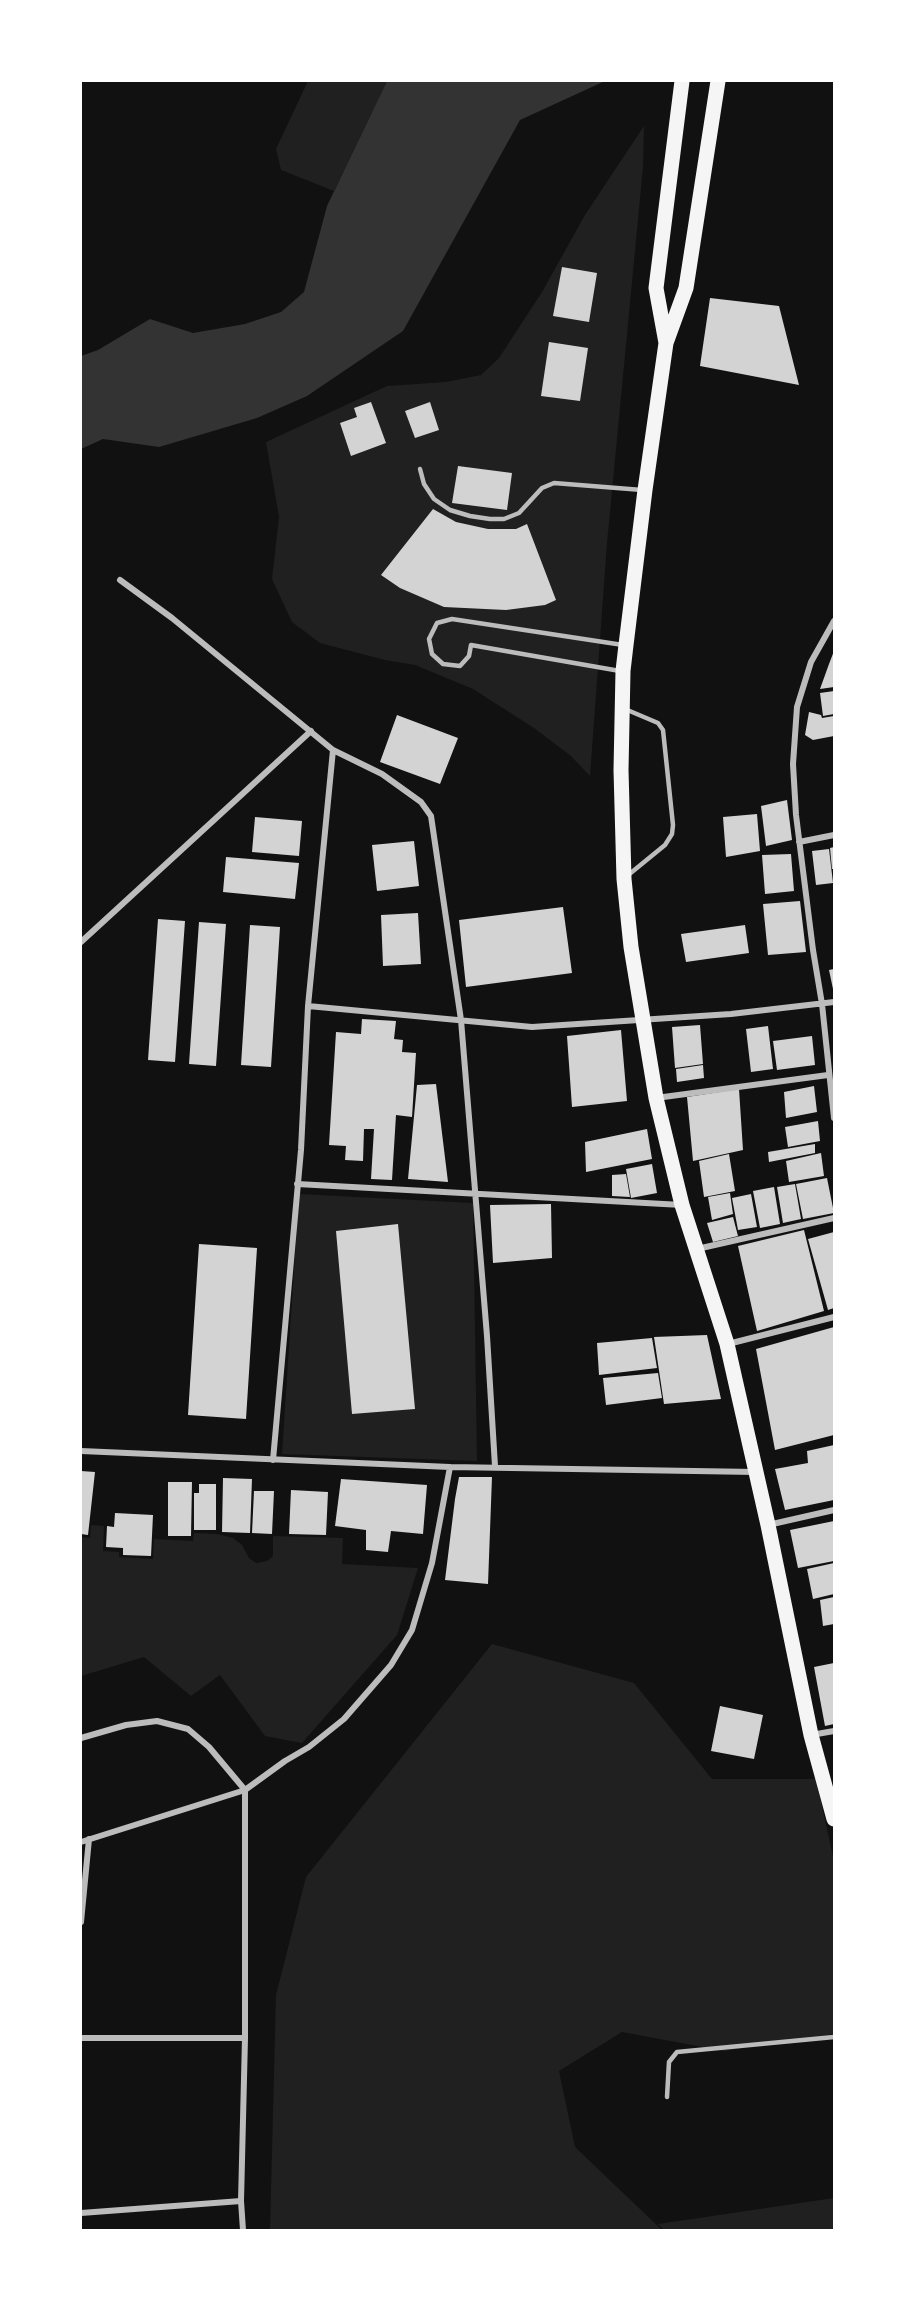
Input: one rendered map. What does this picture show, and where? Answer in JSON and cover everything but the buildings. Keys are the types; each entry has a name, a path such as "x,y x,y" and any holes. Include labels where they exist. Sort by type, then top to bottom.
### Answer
{"main road":[{"path":"666,343 656,288 682,81"},
{"path":"718,81 686,288 666,343 626,645 623,671 621,770 624,879 631,947 656,1098 682,1205 727,1344 768,1525 811,1735 834,1819"}],"street":[{"path":"120,580 172,618 333,750 382,774 421,802 431,816 461,1020 487,1336 495,1466"},
{"path":"834,621 811,662 797,707 793,764 800,842 822,1004 834,1118"},
{"path":"81,942 310,731"},
{"path":"273,1460 301,1150 308,1006 333,750"},
{"path":"800,842 834,835"},
{"path":"308,1006 532,1027 731,1014 834,1002"},
{"path":"656,1098 828,1075"},
{"path":"297,1184 682,1205"},
{"path":"696,1249 834,1218"},
{"path":"727,1344 834,1317"},
{"path":"81,1451 450,1467 756,1472"},
{"path":"81,1842 245,1790 309,1747 344,1719 391,1665 411,1630 432,1563 450,1467"},
{"path":"768,1525 834,1510"},
{"path":"81,1738 126,1725 157,1721 188,1729 209,1747 245,1790 245,2038 241,2201 243,2230"},
{"path":"811,1735 834,1731"},
{"path":"81,1922 89,1839"},
{"path":"81,2038 245,2038"},
{"path":"81,2213 241,2201"}],"lane":[{"path":"420,469 424,484 434,499 450,510 490,519 504,519 519,513 542,488 554,483 645,490"},
{"path":"623,671 471,645 469,656 460,666 443,664 432,654 429,639 437,623 452,619 626,645"},
{"path":"622,708 658,723 663,730 673,825 672,834 666,844 624,879"},
{"path":"667,2097 669,2062 677,2052 834,2037"}],"shaded area":[{"path":"308,81 387,81 334,191 281,170 276,149"},
{"path":"387,81 605,81 520,120 403,331 307,396 257,418 159,447 103,439 81,449 81,356 98,350 150,319 193,333 245,324 281,312 304,292 327,206"},
{"path":"644,126 643,167 607,543 590,776 571,756 534,728 473,689 415,665 385,660 320,643 292,622 272,579 279,517 266,442 387,386 446,382 481,375 499,358 542,292 585,215"},
{"path":"299,1194 473,1203 477,1461 282,1454"},
{"path":"91,1525 104,1526 103,1551 119,1552 119,1557 153,1559 154,1539 193,1541 194,1533 217,1534 233,1538 242,1545 249,1558 256,1563 267,1561 273,1556 273,1536 343,1538 342,1564 418,1568 397,1635 302,1743 265,1736 220,1675 191,1696 144,1657 81,1676 81,1537 90,1538"},
{"path":"492,1644 634,1683 712,1779 816,1779 834,1861 834,2034 724,2051 622,2032 559,2071 575,2147 662,2230 270,2230 276,1995 306,1877"},
{"path":"834,2198 834,2230 664,2230 658,2224"}]}
